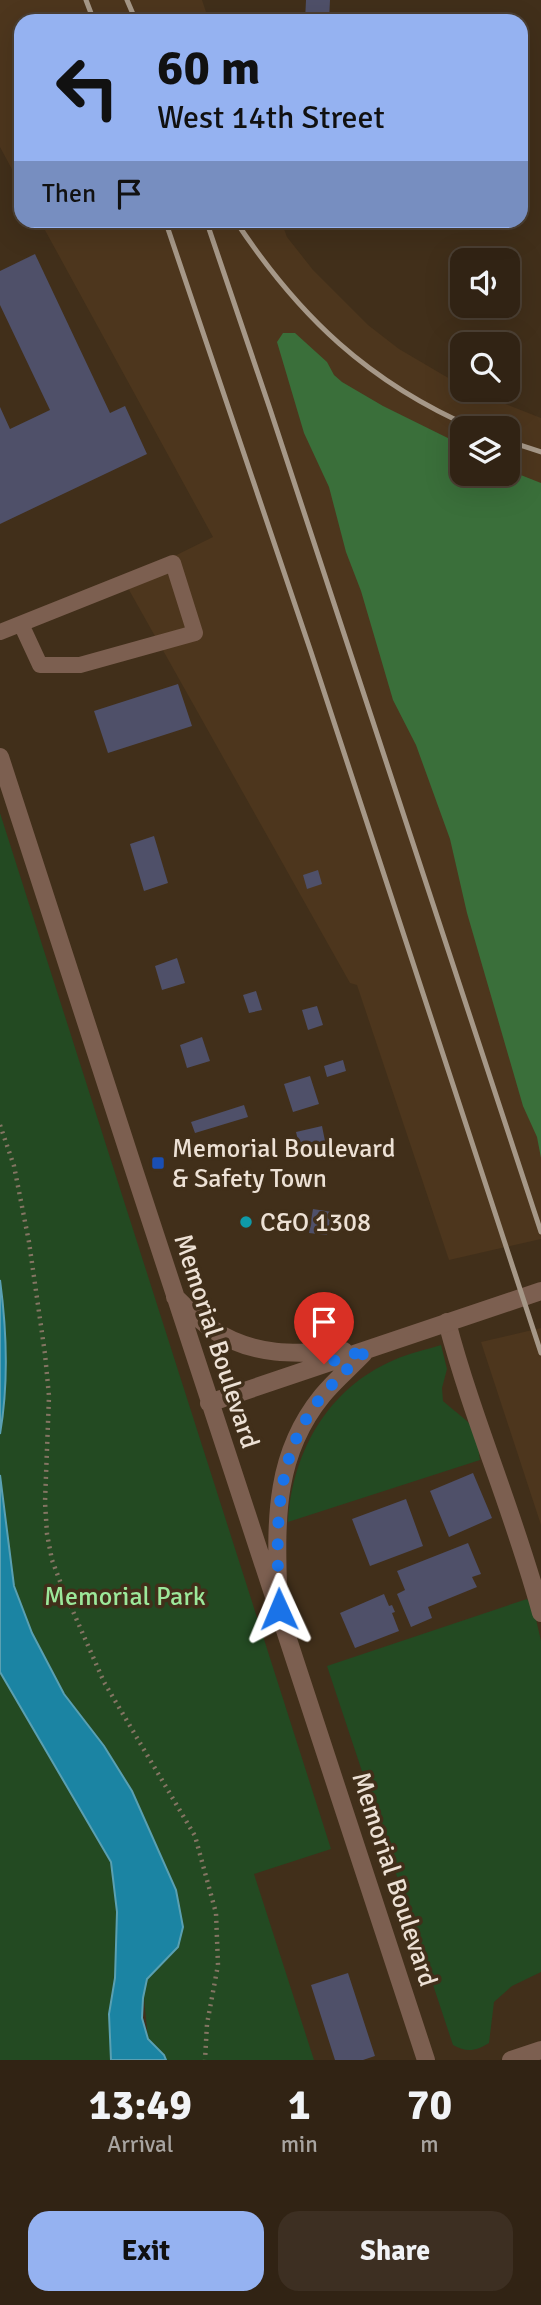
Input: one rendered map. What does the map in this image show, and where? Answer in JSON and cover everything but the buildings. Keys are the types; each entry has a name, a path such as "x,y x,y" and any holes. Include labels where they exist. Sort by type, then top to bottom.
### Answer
{"street":[{"name":"Memorial Boulevard","path":"0,757 174,1296 426,2060"},
{"path":"209,1403 541,1291"},
{"path":"174,1296 211,1328 236,1343 263,1351 299,1353 368,1349"},
{"path":"447,1322 541,1613"},
{"path":"279,1609 277,1528 281,1488 289,1454 303,1422 323,1394 368,1349"},
{"path":"511,2060 541,2050"}],"lane":[{"path":"0,632 173,563 195,633 80,665 40,665 21,624"}],"path":[{"path":"0,1125 14,1166 46,1354 49,1396 45,1502 52,1560 104,1682 195,1836 216,1913 218,1965 207,2024 205,2060"}],"shaded area":[{"path":"0,0 202,0 207,14 14,14 14,173 0,147"},
{"path":"44,228 284,228 287,237 313,270 368,325 399,349 450,379 450,402 500,402 541,418 541,1239 449,1260 357,985 350,983 124,581 213,537"},
{"path":"541,1328 541,1525 481,1342"}],"green space":[{"path":"283,333 295,333 327,362 334,375 342,382 450,439 450,486 520,486 520,475 541,483 541,1158 537,1137 523,1106 467,913 450,839 416,745 393,700 361,591 346,552 329,487 304,433 277,342"},
{"name":"Memorial Park","path":"0,813 331,1849 254,1874 314,2060 150,2060 143,1988 150,1954 0,1575"},
{"path":"441,1345 447,1369 442,1388 443,1401 471,1425 480,1460 288,1522 297,1471 306,1447 333,1405 350,1387 371,1372 400,1358"},
{"path":"527,1599 533,1606 541,1641 541,1972 512,1986 494,2002 489,2043 467,2050 453,2045 327,1666"},
{"path":"0,1673 111,1862 117,1912 115,1978 109,2014 111,2060 0,2060"}],"water":[{"path":"0,1280 6,1357 0,1434"},
{"path":"0,1475 14,1586 32,1633 64,1694 104,1746 132,1791 176,1890 183,1927 178,1947 147,1979 143,1998 142,2018 148,2039 166,2060 111,2060 109,2014 115,1978 117,1912 111,1862 0,1672"}],"railway":[{"path":"86,0 91,14"},
{"path":"127,0 133,14"},
{"path":"168,228 311,652 541,1353"},
{"path":"209,228 541,1232"},
{"path":"240,228 285,287 339,344 402,391 450,417"},
{"path":"520,445 541,452"}],"place":[{"name":"Memorial Boulevard & Safety Town","path":"158,1163"},
{"name":"C&O 1308","path":"246,1222"}],"route":[{"path":"279,1609 277,1528 281,1488 289,1454 303,1422 323,1394 368,1349 324,1364"}]}
